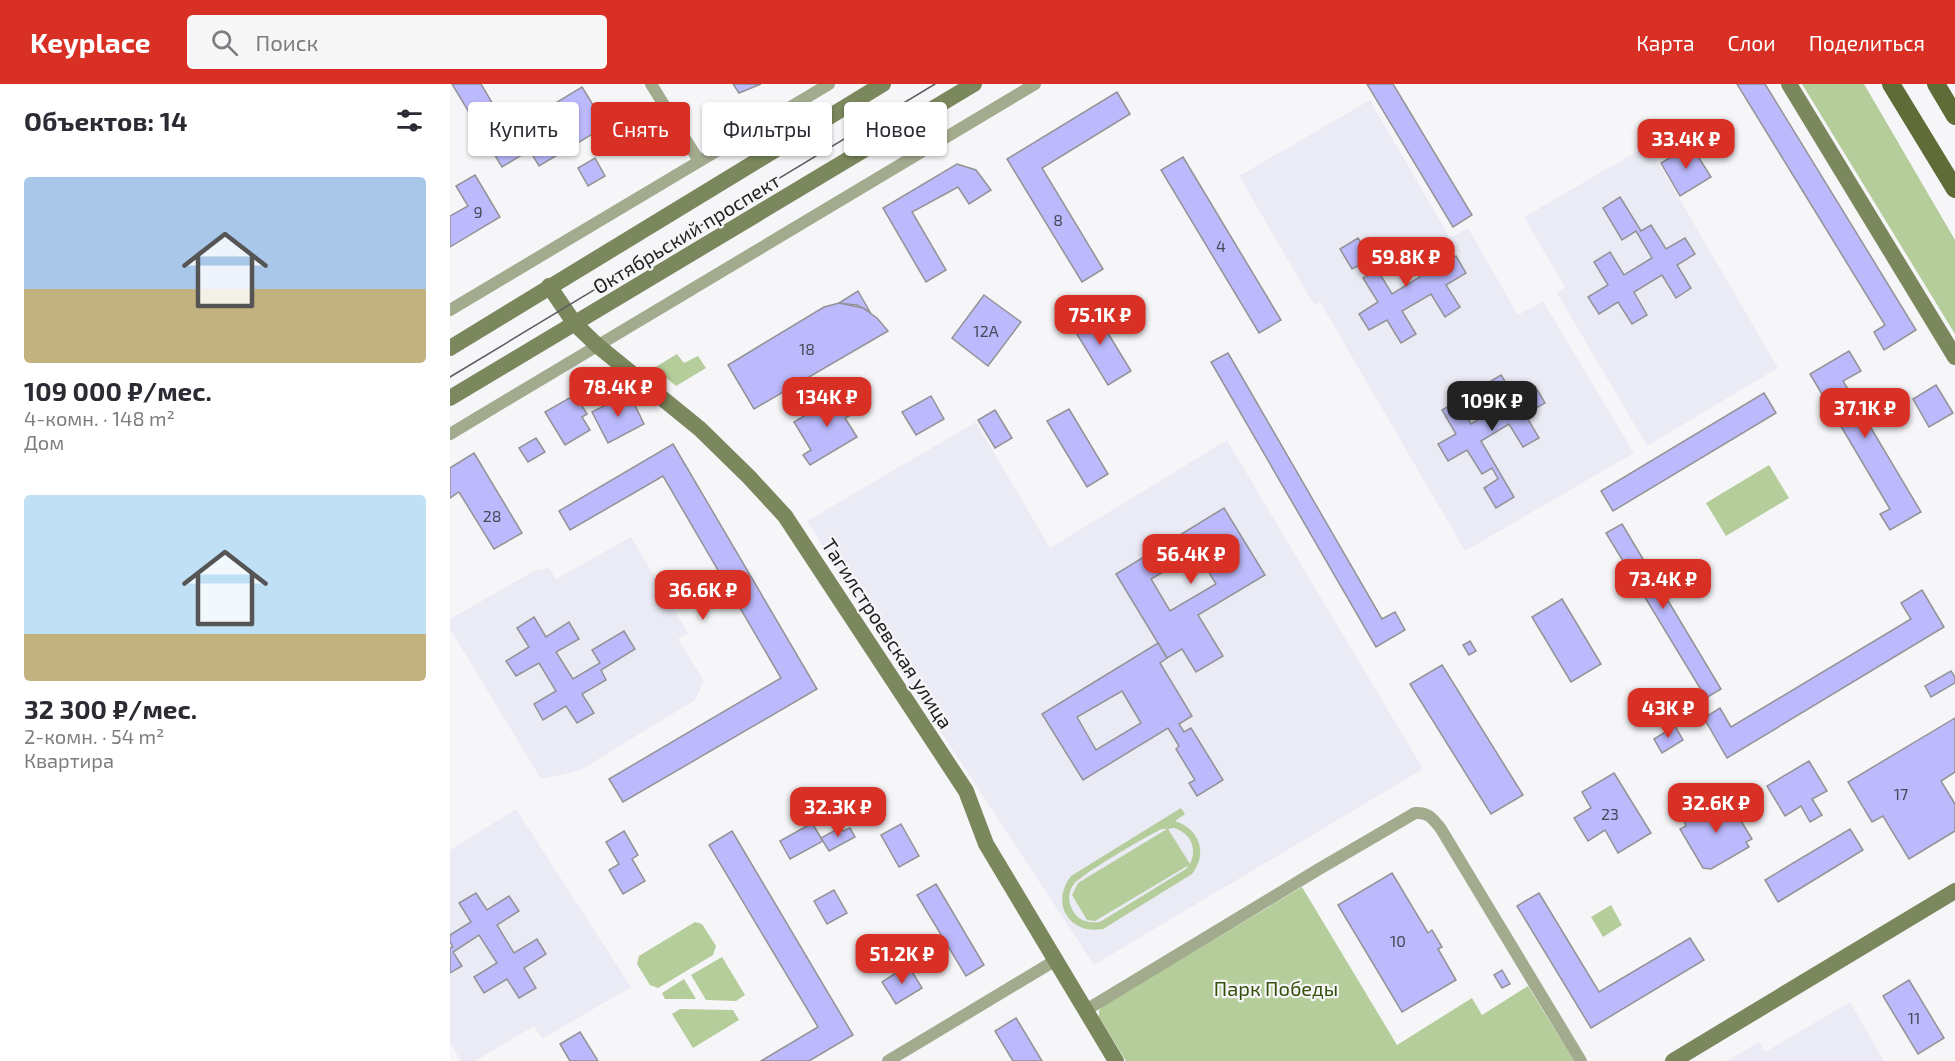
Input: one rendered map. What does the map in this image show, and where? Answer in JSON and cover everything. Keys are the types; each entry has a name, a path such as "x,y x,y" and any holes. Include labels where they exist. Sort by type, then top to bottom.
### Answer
{"main road":[{"path":"1891,84 1955,189"},
{"path":"1936,84 1955,116"}],"street":[{"path":"651,84 699,161"},
{"path":"450,310 829,84"},
{"name":"Октябрьский проспект","path":"450,348 883,84"},
{"name":"Октябрьский проспект","path":"450,398 974,84"},
{"path":"450,434 1035,84"},
{"path":"1789,84 1955,357"},
{"name":"Тагилстроевская улица","path":"549,286 575,324 598,346 700,429 785,516 966,791 986,844 1116,1061"},
{"path":"1086,1010 1363,843 1415,813 1424,813 1430,815 1441,829 1581,1061"},
{"path":"1673,1061 1955,891"},
{"path":"888,1061 1056,960"}],"shaded area":[{"path":"1370,100 1450,238 1468,228 1518,315 1543,301 1634,453 1465,551 1320,302 1314,305 1239,176"},
{"path":"1648,145 1778,368 1647,446 1557,293 1565,287 1524,217"},
{"path":"976,422 1050,548 1227,440 1423,769 1094,965 902,673 807,521"},
{"path":"631,537 688,633 678,639 704,681 695,700 579,771 541,779 450,629 450,619 534,571 549,568 556,579"},
{"path":"516,809 631,987 542,1039 534,1026 475,1061 461,1061 450,1043 450,850"},
{"path":"1850,1002 1884,1061 1727,1061 1759,1042 1765,1052"}],"green space":[{"path":"1802,84 1864,84 1955,240 1955,334"},
{"path":"677,354 684,363 698,356 706,368 676,386 654,368"},
{"path":"1769,465 1789,498 1726,536 1706,503"},
{"path":"1181,808 1185,814 1175,821 1190,830 1199,843 1200,858 1192,874 1103,929 1091,930 1081,927 1066,915 1062,897 1071,876","holes":["1174,828 1184,833 1191,842 1193,852 1190,864 1168,829","1162,829 1167,829 1078,883 1072,895 1087,920 1095,921 1189,865 1186,869 1100,922 1086,921 1077,917 1069,899 1074,884 1130,846"]},
{"name":"Парк Победы","path":"1302,887 1397,1045 1472,998 1482,1015 1528,986 1574,1061 1126,1061 1099,1017 1101,1007"},
{"path":"1611,905 1622,925 1603,937 1591,917"},
{"path":"695,922 702,924 716,946 713,955 658,988 650,985 637,964 639,956"},
{"path":"722,957 745,995 736,1001 706,1000 691,975"},
{"path":"684,979 696,999 665,999 662,993"},
{"path":"680,1009 733,1010 739,1020 693,1048 672,1014"}],"building":[{"path":"452,84 481,84 492,102 468,102 468,111"},
{"path":"733,84 761,84 739,93"},
{"path":"1367,84 1393,84 1472,215 1453,227"},
{"path":"1737,84 1765,84 1916,330 1884,350 1874,332 1885,325"},
{"path":"582,87 591,102 591,135 579,142 579,102 557,102"},
{"path":"1117,92 1130,114 1042,168 1103,269 1082,282 1007,159"},
{"path":"1691,145 1711,177 1680,196 1661,163"},
{"path":"495,156 520,156 502,167"},
{"path":"533,156 556,156 539,166"},
{"path":"1183,157 1281,320 1259,333 1161,170"},
{"path":"595,158 605,176 588,186 578,168"},
{"path":"957,164 976,170 991,190 969,204 958,187 912,212 946,270 926,282 883,208"},
{"path":"475,175 500,217 450,247 450,216 468,206 456,186"},
{"path":"1620,197 1641,231 1651,225 1666,249 1685,238 1695,254 1677,265 1691,288 1676,298 1662,275 1634,292 1647,315 1632,324 1618,302 1599,314 1588,297 1608,285 1594,262 1610,252 1624,275 1652,258 1636,231 1622,240 1603,208"},
{"path":"1358,238 1392,294 1420,277 1406,254 1423,244 1436,268 1456,256 1466,273 1446,285 1460,307 1445,317 1431,294 1402,311 1416,334 1401,343 1387,320 1369,330 1359,314 1378,302 1363,278 1373,272 1367,261 1352,269 1340,249"},
{"path":"858,291 870,312 857,305 839,303"},
{"path":"984,295 1021,322 988,366 952,338"},
{"path":"839,303 863,308 877,318 888,331 754,409 728,365 824,307"},
{"path":"1092,307 1131,371 1108,385 1069,321"},
{"path":"1849,351 1861,371 1843,381 1921,512 1890,530 1880,514 1890,509 1810,374"},
{"path":"1228,353 1382,619 1395,612 1405,630 1376,647 1211,362"},
{"path":"1501,375 1515,397 1535,386 1545,403 1525,414 1539,438 1523,447 1509,424 1481,441 1514,497 1496,508 1484,488 1498,479 1492,468 1482,474 1467,450 1448,461 1438,444 1456,434 1442,410 1457,401 1471,424 1500,407 1486,384"},
{"path":"608,376 611,382 617,378 620,384 582,406 587,414 582,417 590,430 565,445 545,412"},
{"path":"1936,385 1953,413 1929,427 1913,399"},
{"path":"844,392 856,412 845,418 857,437 810,465 803,455 811,450 794,422"},
{"path":"629,393 644,424 608,443 592,412"},
{"path":"1764,393 1776,413 1613,511 1601,491"},
{"path":"931,396 944,419 916,435 902,412"},
{"path":"1069,409 1108,474 1087,487 1047,421"},
{"path":"995,410 1012,438 995,448 978,420"},
{"path":"536,438 545,452 528,462 519,448"},
{"path":"673,444 817,689 623,802 609,779 781,678 663,476 570,530 559,511"},
{"path":"474,453 522,533 494,549 459,492 450,498 450,468"},
{"path":"1224,508 1265,575 1198,615 1223,656 1196,672 1182,649 1167,658 1116,574","holes":["1197,552 1216,584 1170,611 1151,579"]},
{"path":"1622,524 1721,689 1706,698 1606,533"},
{"path":"1922,590 1944,627 1727,758 1704,718 1720,708 1731,727 1911,619 1901,603"},
{"path":"1562,599 1601,664 1571,682 1532,617"},
{"path":"534,617 546,637 569,622 579,639 556,652 573,679 600,663 592,650 624,631 635,649 601,670 606,680 582,694 594,713 577,723 566,706 543,720 534,704 556,691 539,663 516,676 506,661 529,647 517,628"},
{"path":"1470,641 1476,651 1469,655 1463,645"},
{"path":"1158,643 1167,658 1160,663 1192,716 1179,724 1184,732 1191,728 1223,780 1197,796 1189,783 1195,780 1176,749 1179,746 1168,728 1083,780 1042,714","holes":["1122,691 1141,723 1096,750 1077,717"]},
{"path":"1442,665 1523,795 1491,814 1410,684"},
{"path":"1951,671 1955,677 1955,683 1931,697 1925,686"},
{"path":"1955,718 1955,772 1941,781 1955,804 1955,831 1909,859 1883,816 1872,822 1848,782"},
{"path":"1675,726 1683,740 1662,753 1654,739"},
{"path":"1809,761 1827,791 1812,799 1822,815 1810,822 1801,806 1785,816 1767,786"},
{"path":"1614,773 1651,833 1618,853 1605,830 1588,841 1574,818 1591,808 1582,792"},
{"path":"1721,799 1724,804 1729,801 1752,839 1746,842 1749,847 1711,869 1703,868 1680,829 1686,826 1684,821"},
{"path":"812,823 823,841 790,859 780,841"},
{"path":"901,824 919,856 899,867 881,835"},
{"path":"841,827 843,831 850,828 855,837 829,851 821,838"},
{"path":"1850,829 1863,850 1778,902 1765,880"},
{"path":"624,831 638,855 632,859 645,881 623,894 609,870 619,864 606,842"},
{"path":"732,831 853,1035 809,1061 761,1061 818,1027 709,845"},
{"path":"1392,873 1428,933 1432,930 1442,947 1438,949 1456,980 1402,1012 1338,905"},
{"path":"936,884 984,965 966,976 917,895"},
{"path":"834,890 847,913 827,924 814,901"},
{"path":"476,893 487,910 509,896 519,911 497,925 514,953 537,939 546,954 524,968 536,988 519,998 507,979 484,993 474,977 497,963 479,935 453,952 462,966 450,973 450,948 453,947 450,935 471,922 459,903"},
{"path":"1539,893 1599,992 1690,938 1704,960 1591,1028 1517,906"},
{"path":"908,965 922,988 896,1004 882,982"},
{"path":"1502,970 1510,984 1502,988 1494,975"},
{"path":"1909,980 1944,1038 1918,1054 1883,996"},
{"path":"1016,1018 1042,1061 1013,1061 995,1031"},
{"path":"580,1032 598,1061 570,1061 560,1044"}],"tram line":[{"path":"450,377 935,84"}]}
